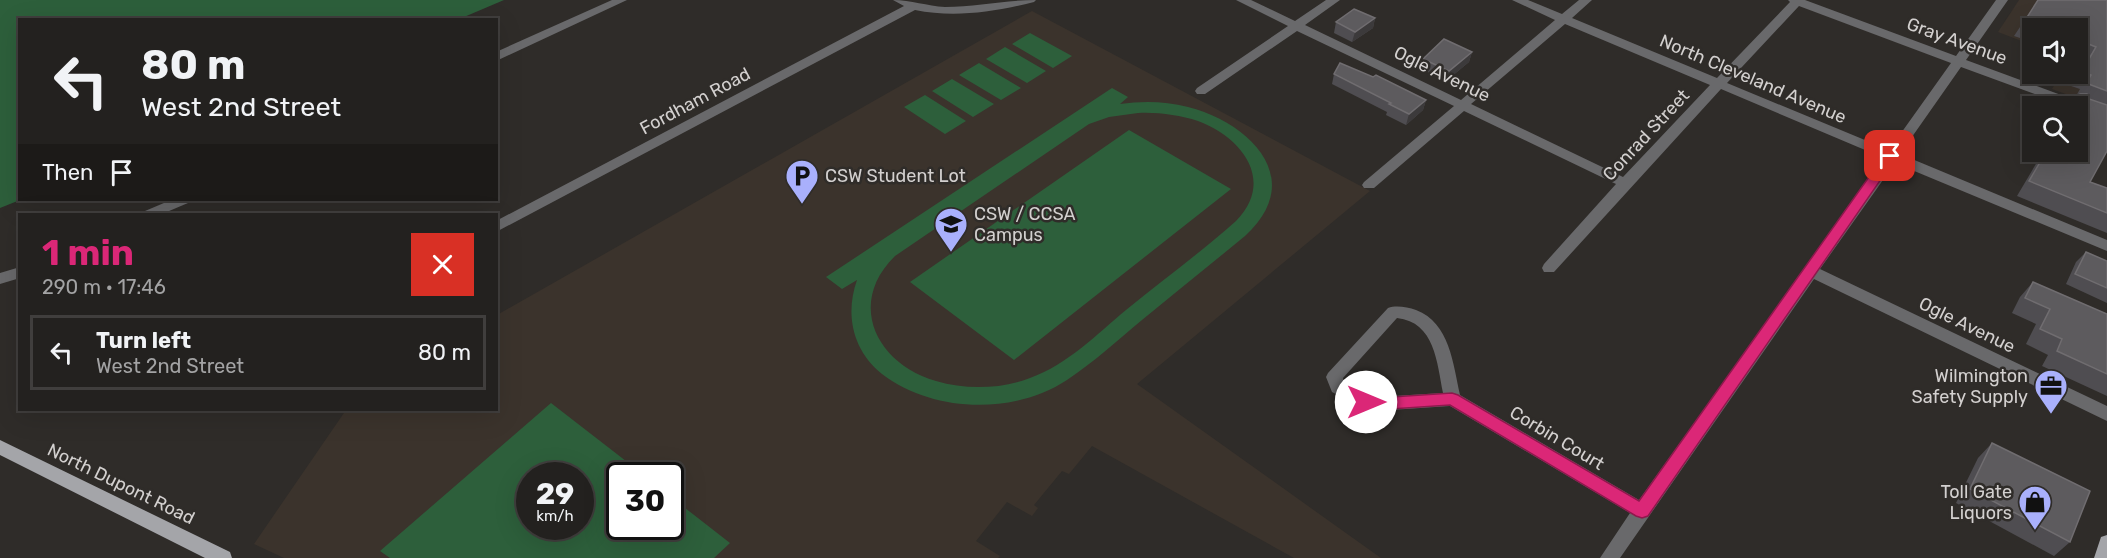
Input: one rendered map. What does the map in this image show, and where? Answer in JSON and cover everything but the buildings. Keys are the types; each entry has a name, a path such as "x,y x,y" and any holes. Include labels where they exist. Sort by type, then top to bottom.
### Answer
{"main road":[{"name":"North Dupont Road","path":"0,447 224,558"},
{"path":"2103,558 2107,543"}],"street":[{"path":"498,56 621,0"},
{"path":"905,3 957,10 1000,7 1030,0"},
{"name":"Ogle Avenue","path":"1242,0 1625,183"},
{"path":"1201,91 1334,0"},
{"name":"North Cleveland Avenue","path":"1518,0 2107,246"},
{"path":"1369,185 1586,0"},
{"path":"1609,558 2002,0"},
{"name":"Gray Avenue","path":"1795,1 2107,117"},
{"name":"Conrad Street","path":"1549,268 1795,1"},
{"name":"Fordham Road","path":"498,226 905,3"},
{"path":"152,213 181,201"},
{"name":"Ogle Avenue","path":"1811,271 2107,414"},
{"path":"0,279 18,273"},
{"path":"1393,312 1406,312 1429,323 1439,340 1452,399 1376,404 1366,402 1338,387 1334,376 1393,312"},
{"name":"Corbin Court","path":"1452,399 1642,511"}],"shaded area":[{"path":"2019,0 2050,0 2107,19 2107,109 2088,102 2088,96 2071,96 2052,89 2055,84 2088,84 2088,18 2022,18 2022,41 1998,32"},
{"name":"CSW / CCSA Campus","path":"1032,11 1370,191 1137,384 1381,558 1294,558 1092,446 1069,474 1062,471 1034,505 1038,508 1032,516 1007,502 976,541 1000,556 998,558 284,558 254,544 345,411 498,411 498,314"}],"green space":[{"path":"0,0 504,0 462,18 18,18 18,201 0,208"},
{"path":"1030,33 1072,56 1053,68 1012,44"},
{"path":"1005,47 1046,71 1027,83 986,59"},
{"path":"979,63 1021,88 1001,100 959,75"},
{"path":"952,79 994,104 973,117 932,91"},
{"path":"1112,88 1128,97 1120,104 1154,102 1179,105 1211,115 1232,126 1250,140 1263,156 1271,175 1271,194 1263,215 1245,236 1077,373 1046,391 1023,399 999,404 974,405 925,396 902,387 882,374 872,364 858,343 852,318 853,293 857,280 842,289 826,277","holes":["1146,113 1168,114 1198,121 1214,128 1239,149 1248,162 1253,176 1253,190 1248,206 1236,221 1069,357 1044,372 1019,382 983,387 947,384 915,373 884,347 875,330 871,312 872,293 880,274 895,256 1089,124 1109,117"]},
{"path":"925,95 966,121 945,134 904,107"},
{"path":"1129,130 1231,189 1014,360 910,282"},
{"path":"551,403 627,462 606,462 606,540 684,540 684,507 730,543 714,558 390,558 380,551"}],"place":[{"name":"CSW Student Lot","path":"802,205"},
{"name":"CSW / CCSA Campus","path":"951,253"},
{"name":"Wilmington Safety Supply","path":"2051,415"},
{"name":"Toll Gate Liquors","path":"2035,531"}],"route":[{"path":"1366,402 1376,404 1452,399 1642,511 1890,156"}]}
